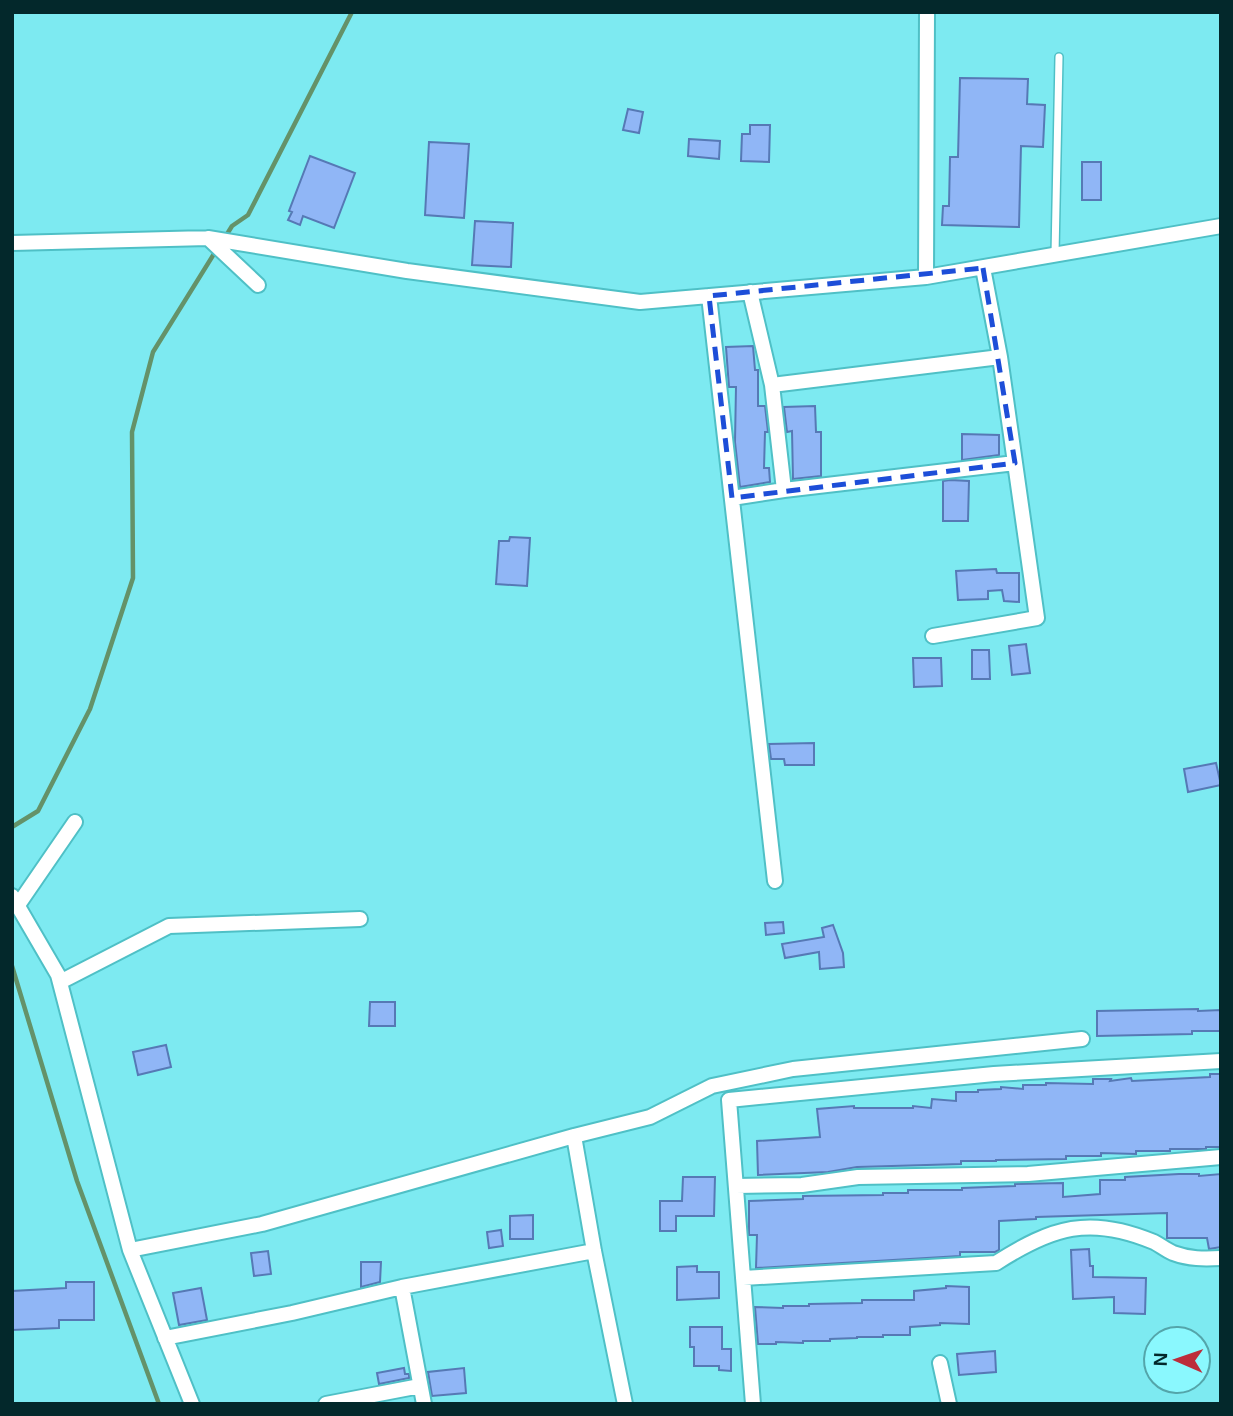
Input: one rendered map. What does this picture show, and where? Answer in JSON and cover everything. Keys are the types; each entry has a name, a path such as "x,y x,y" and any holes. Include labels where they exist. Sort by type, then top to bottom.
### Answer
{"street":[{"path":"926,277 927,12"},
{"path":"12,243 209,239 407,271 640,302 926,277 1221,226"},
{"path":"209,239 258,285"},
{"path":"933,636 1037,618 1000,357 983,268"},
{"path":"750,292 772,385 784,490"},
{"path":"709,296 775,881"},
{"path":"772,385 1000,357"},
{"path":"732,498 1014,463"},
{"path":"75,822 15,900 58,975 130,1250 192,1404"},
{"path":"60,982 169,926 360,919"},
{"path":"130,1250 262,1224 650,1117 712,1086 793,1069 1082,1039"},
{"path":"753,1404 729,1101 994,1074 1221,1060"},
{"path":"574,1136 625,1404"},
{"path":"736,1186 803,1185 858,1177 1028,1174 1221,1157"},
{"path":"743,1278 996,1263 1034,1241 1071,1228 1104,1227 1153,1242 1174,1253 1198,1259 1221,1258"},
{"path":"165,1338 292,1313 402,1287 594,1251"},
{"path":"402,1287 424,1404"},
{"path":"940,1363 950,1404"},
{"path":"326,1404 420,1386"}],"lane":[{"path":"1055,255 1059,57"}],"highlighted area":[{"path":"983,268 1015,463 732,498 709,296"}],"building":[{"path":"960,78 1028,79 1027,104 1045,105 1043,147 1021,146 1019,227 942,225 943,206 949,206 950,157 958,157"},
{"path":"628,109 643,112 639,133 623,130"},
{"path":"750,125 770,125 769,162 741,161 742,134 750,134"},
{"path":"689,139 720,141 719,159 688,156"},
{"path":"429,142 469,144 464,218 425,215"},
{"path":"310,156 355,173 334,228 303,216 300,225 288,220"},
{"path":"1082,162 1101,162 1101,200 1082,200"},
{"path":"475,221 513,223 511,267 472,265"},
{"path":"753,346 755,370 758,370 758,406 765,406 768,432 765,432 764,468 769,468 770,482 740,487 735,442 736,387 729,387 726,347"},
{"path":"815,406 816,432 821,432 821,476 793,479 792,431 787,432 784,407"},
{"path":"962,434 999,435 999,455 962,460"},
{"path":"943,481 969,481 968,521 943,521"},
{"path":"510,537 530,538 527,586 496,584 499,541 509,541"},
{"path":"996,569 997,573 1019,573 1019,602 1004,601 1002,590 988,591 988,599 958,600 956,571"},
{"path":"1026,644 1030,673 1012,675 1009,646"},
{"path":"972,650 989,650 990,679 972,679"},
{"path":"913,658 941,658 942,686 914,687"},
{"path":"814,743 814,765 785,765 784,759 771,759 769,744"},
{"path":"1216,763 1221,785 1188,792 1184,769"},
{"path":"783,922 784,933 766,935 765,923"},
{"path":"833,925 843,953 844,967 820,969 819,952 785,958 782,944 824,937 822,928"},
{"path":"370,1002 395,1002 395,1026 369,1026"},
{"path":"1221,1010 1221,1031 1097,1036 1097,1011"},
{"path":"166,1045 171,1067 138,1075 133,1052"},
{"path":"1210,1074 1221,1074 1221,1147 1136,1151 1136,1154 1101,1153 1101,1156 1066,1156 1066,1159 961,1161 961,1164 857,1167 828,1172 758,1175 757,1141 820,1137 817,1109 854,1106 931,1108 932,1099 956,1101 956,1092 978,1092 1001,1087 1023,1089 1023,1085 1046,1083 1093,1084 1093,1079 1111,1079 1110,1081 1131,1078 1132,1081 1210,1077"},
{"path":"1221,1174 1221,1247 1209,1249 1207,1238 1167,1238 1167,1213 1036,1217 999,1221 999,1250 995,1252 960,1252 960,1256 756,1268 757,1235 749,1235 749,1201 1063,1183 1063,1197 1100,1194 1100,1180"},
{"path":"683,1177 715,1177 714,1216 676,1216 676,1231 660,1231 660,1201 682,1201"},
{"path":"533,1215 533,1239 510,1239 510,1216"},
{"path":"501,1230 503,1246 489,1248 487,1232"},
{"path":"1089,1249 1093,1277 1146,1278 1145,1314 1114,1313 1114,1297 1073,1299 1071,1250"},
{"path":"268,1251 271,1274 254,1276 251,1253"},
{"path":"361,1262 381,1262 380,1282 361,1287"},
{"path":"697,1266 697,1272 719,1272 719,1298 677,1300 677,1267"},
{"path":"66,1282 94,1282 94,1320 59,1320 59,1328 12,1330 12,1291 66,1288"},
{"path":"946,1286 969,1287 969,1324 940,1323 910,1327 910,1335 758,1344 755,1307 862,1303 862,1300 914,1300 914,1291"},
{"path":"201,1288 207,1320 179,1325 173,1293"},
{"path":"690,1327 722,1327 722,1349 731,1349 731,1371 719,1370 719,1366 694,1366"},
{"path":"995,1351 996,1372 959,1375 957,1354"},
{"path":"404,1368 409,1378 379,1384 377,1373"},
{"path":"464,1368 466,1393 432,1396 428,1372"}],"waterway":[{"path":"224,239 232,226 248,215 352,12"},
{"path":"12,827 38,811 90,709 133,578 132,432 153,352 217,249"},
{"path":"12,966 77,1181 159,1404"}]}
